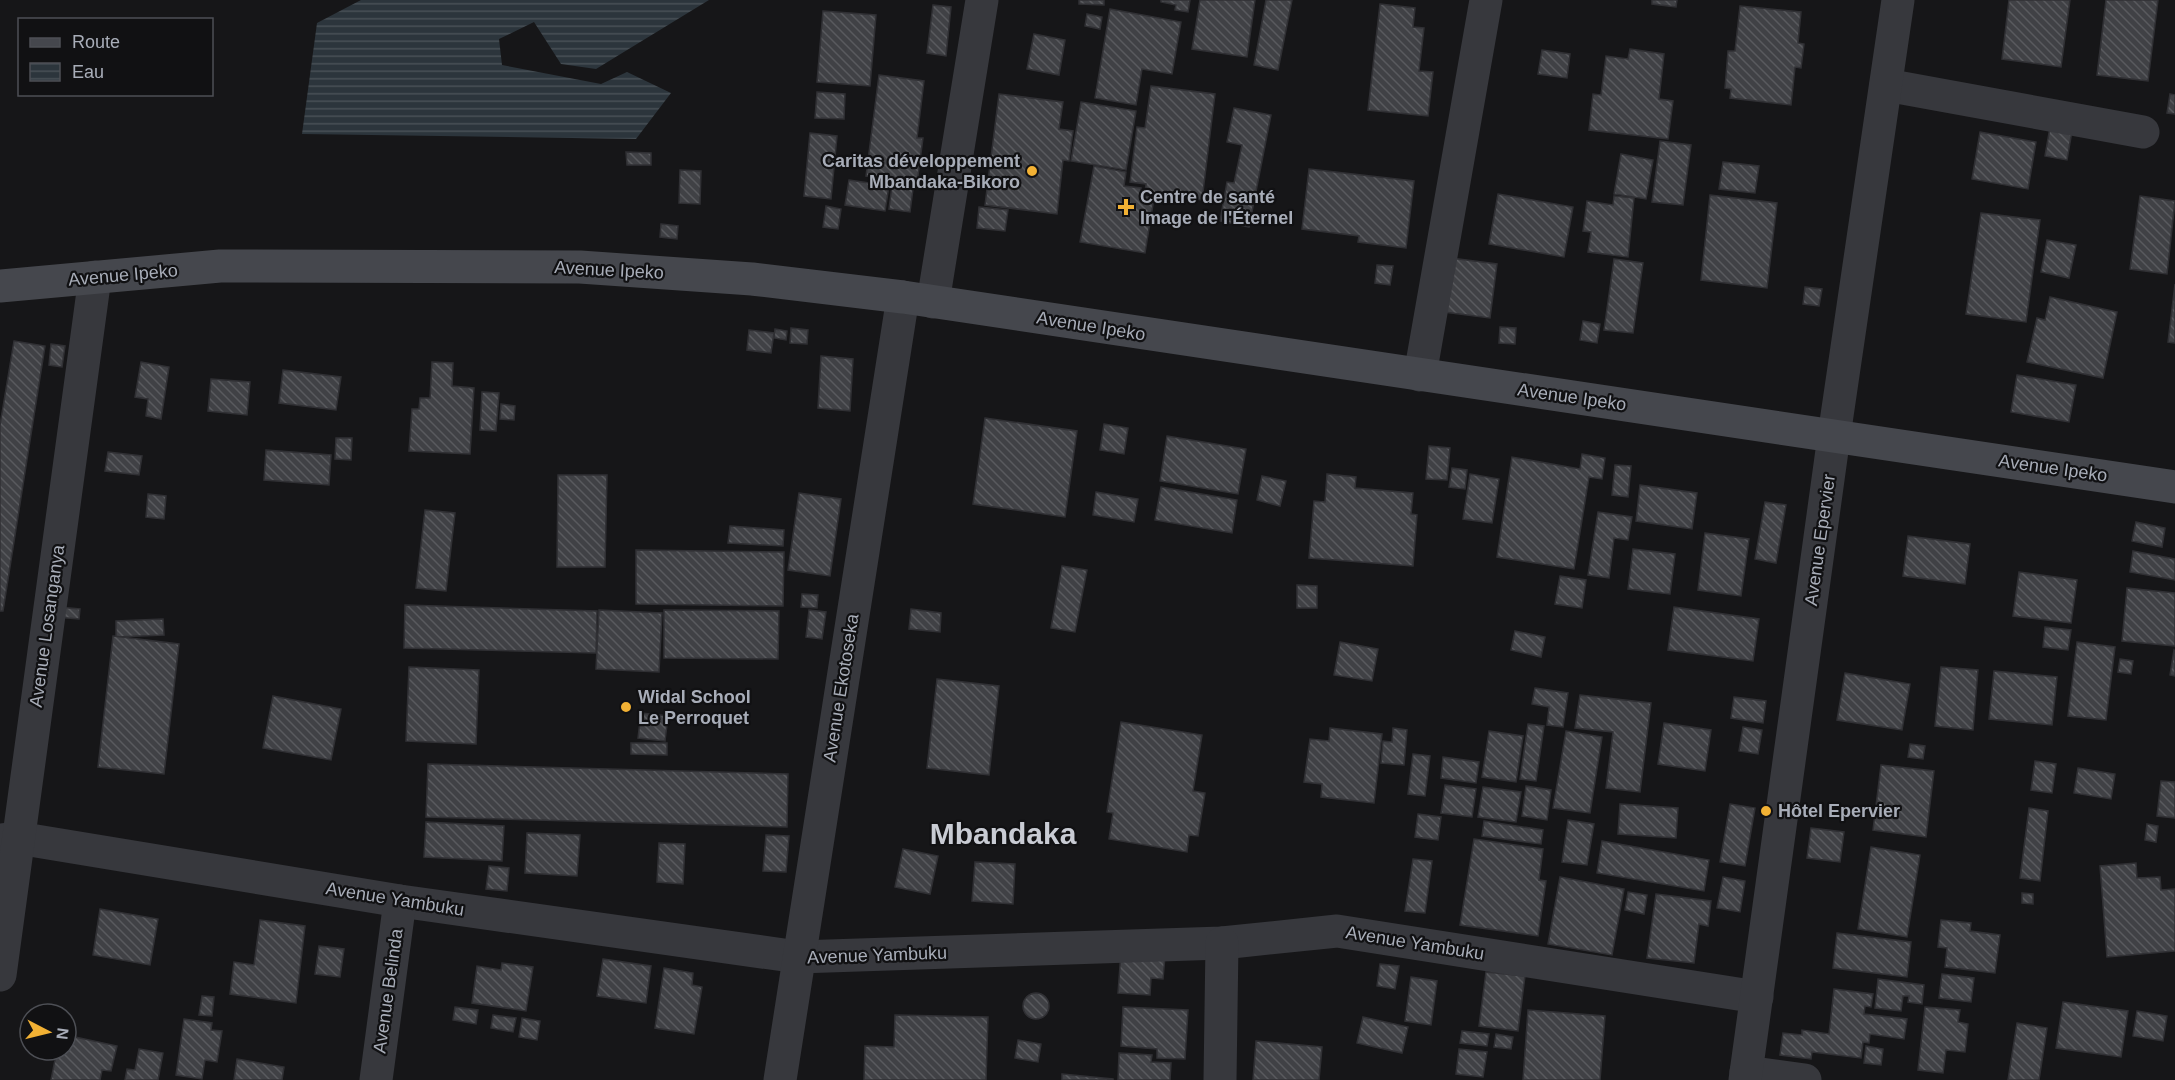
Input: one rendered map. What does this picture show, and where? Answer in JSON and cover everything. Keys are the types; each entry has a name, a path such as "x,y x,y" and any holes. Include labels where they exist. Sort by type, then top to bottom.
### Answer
{"street":[{"name":"Avenue Ekotoseka","path":"780,1080 798,957 918,299 982,0"},
{"path":"1420,375 1486,0"},
{"name":"Avenue Epervier","path":"1746,1076 1834,436 1898,0"},
{"path":"1886,85 2143,132"},
{"name":"Avenue Ipeko","path":"0,286 220,266 580,267 752,279 918,299 2175,487"},
{"name":"Avenue Losanganya","path":"0,975 9,839 95,277"},
{"name":"Avenue Yambuku","path":"9,839 400,901 798,957 1222,943 1337,931 1757,997"},
{"name":"Avenue Belinda","path":"376,1080 400,901"},
{"path":"1220,1080 1222,943"},
{"path":"1746,1076 1805,1080"}],"water":[{"path":"361,0 709,0 596,69 561,64 534,22 499,39 502,65 601,84 627,72 671,93 636,139 302,134 317,23"}],"building":[{"path":"1079,0 1104,0 1104,5 1079,4"},
{"path":"1161,0 1190,0 1188,12 1175,10 1176,5 1161,2"},
{"path":"1200,0 1255,0 1247,57 1192,49"},
{"path":"1266,0 1292,0 1278,70 1254,65"},
{"path":"1652,0 1677,0 1676,7 1652,4"},
{"path":"2009,0 2070,0 2061,67 2002,59"},
{"path":"2106,0 2158,0 2148,81 2097,75"},
{"path":"1380,4 1415,8 1413,27 1424,28 1419,71 1433,72 1428,116 1368,110"},
{"path":"933,5 951,7 946,56 927,53"},
{"path":"1740,6 1801,12 1798,43 1804,44 1801,68 1795,67 1791,105 1730,98 1731,89 1725,88 1728,51 1735,51"},
{"path":"1110,9 1181,22 1172,74 1142,69 1136,105 1095,98"},
{"path":"823,11 876,15 870,86 817,82"},
{"path":"1087,14 1102,17 1100,29 1085,26"},
{"path":"1034,34 1065,40 1059,75 1027,69"},
{"path":"1630,49 1664,54 1659,99 1673,101 1668,139 1589,130 1593,94 1601,95 1606,56 1628,59"},
{"path":"1542,50 1570,54 1567,78 1538,74"},
{"path":"879,75 924,81 917,138 923,138 917,183 866,176"},
{"path":"1151,86 1215,94 1202,200 1145,193 1146,184 1130,182 1137,127 1145,128"},
{"path":"817,92 845,94 844,119 815,118"},
{"path":"999,94 1063,102 1059,129 1073,131 1069,161 1063,160 1057,214 985,205"},
{"path":"2170,94 2175,95 2175,114 2167,113"},
{"path":"1081,102 1136,111 1126,170 1071,161"},
{"path":"1234,108 1271,115 1249,227 1220,221 1227,182 1234,183 1242,145 1227,142"},
{"path":"2050,127 2072,131 2067,160 2045,156"},
{"path":"1980,132 2036,142 2028,189 1972,179"},
{"path":"810,133 837,136 831,199 804,196"},
{"path":"1660,141 1691,145 1683,205 1652,202"},
{"path":"626,152 651,153 651,165 627,165"},
{"path":"1621,154 1653,160 1646,199 1614,194"},
{"path":"1723,162 1759,166 1755,193 1719,189"},
{"path":"1094,166 1126,172 1124,186 1141,188 1140,195 1154,198 1145,253 1080,242"},
{"path":"1309,169 1414,181 1406,248 1358,242 1359,236 1302,229"},
{"path":"680,170 701,171 700,204 679,203"},
{"path":"849,180 889,186 885,211 845,205"},
{"path":"892,186 913,189 910,212 889,209"},
{"path":"1498,194 1573,207 1564,257 1489,244"},
{"path":"1710,195 1777,203 1767,288 1701,280"},
{"path":"1614,196 1634,198 1628,257 1588,252 1591,232 1583,231 1587,201 1613,205"},
{"path":"2140,196 2175,201 2167,274 2130,269"},
{"path":"826,206 841,209 838,229 823,227"},
{"path":"979,207 1008,210 1005,231 977,228"},
{"path":"1981,213 2040,220 2026,322 1966,314"},
{"path":"661,224 678,226 677,239 660,237"},
{"path":"2047,240 2076,245 2069,278 2041,272"},
{"path":"1451,258 1497,264 1490,318 1444,312"},
{"path":"1614,259 1643,263 1633,333 1604,330"},
{"path":"1377,265 1393,266 1390,285 1375,283"},
{"path":"2175,284 2175,343 2168,342"},
{"path":"1805,287 1822,289 1819,306 1803,304"},
{"path":"2050,297 2117,312 2103,378 2027,362 2037,318 2045,320"},
{"path":"1583,321 1600,324 1597,343 1580,340"},
{"path":"1500,327 1516,328 1515,344 1499,343"},
{"path":"791,328 808,330 807,344 790,343"},
{"path":"775,329 787,331 786,340 774,338"},
{"path":"749,330 774,333 771,353 747,350"},
{"path":"14,341 45,346 3,611 0,611 0,425"},
{"path":"51,344 65,346 62,367 49,365"},
{"path":"821,356 853,359 850,411 818,408"},
{"path":"141,362 169,367 161,419 146,416 148,399 135,397"},
{"path":"432,362 453,363 452,386 474,388 470,454 409,451 412,409 419,409 420,398 430,398"},
{"path":"283,370 341,377 336,410 279,403"},
{"path":"2017,375 2076,385 2069,422 2011,412"},
{"path":"211,379 250,382 247,415 208,411"},
{"path":"482,392 499,393 496,431 480,430"},
{"path":"501,404 515,406 514,420 500,419"},
{"path":"985,418 1077,431 1065,517 973,504"},
{"path":"1104,424 1128,428 1124,454 1100,450"},
{"path":"1167,436 1246,449 1238,494 1160,481"},
{"path":"336,438 352,438 351,460 335,459"},
{"path":"1429,446 1450,448 1447,480 1426,479"},
{"path":"266,450 331,455 329,485 264,480"},
{"path":"108,452 142,456 139,475 105,471"},
{"path":"1582,454 1605,458 1602,479 1589,477 1574,569 1497,557 1512,457 1580,469"},
{"path":"1615,465 1631,466 1628,497 1612,495"},
{"path":"1452,468 1467,470 1465,489 1449,487"},
{"path":"1327,474 1356,477 1355,488 1413,493 1411,514 1417,515 1413,566 1309,558 1314,501 1325,502"},
{"path":"1470,474 1499,479 1492,523 1463,519"},
{"path":"558,475 607,475 605,567 557,567"},
{"path":"1262,476 1286,481 1280,506 1257,500"},
{"path":"1640,485 1697,493 1692,529 1636,521"},
{"path":"1161,487 1237,500 1232,533 1155,520"},
{"path":"1096,492 1138,499 1134,522 1093,515"},
{"path":"799,493 841,499 830,576 788,570"},
{"path":"148,494 166,496 164,519 146,517"},
{"path":"1765,502 1786,505 1776,563 1755,559"},
{"path":"425,510 455,513 446,591 416,588"},
{"path":"1598,512 1632,517 1628,540 1614,538 1609,578 1588,575"},
{"path":"2136,522 2165,528 2162,547 2132,541"},
{"path":"730,526 784,530 783,546 728,543"},
{"path":"1705,533 1749,539 1741,596 1698,590"},
{"path":"1908,536 1970,544 1965,584 1903,576"},
{"path":"1633,549 1675,554 1670,594 1628,589"},
{"path":"636,550 784,552 783,606 636,604"},
{"path":"2133,551 2175,559 2175,580 2130,572"},
{"path":"1062,566 1087,570 1075,632 1051,628"},
{"path":"2019,572 2077,580 2071,623 2013,616"},
{"path":"1560,576 1586,580 1582,608 1555,604"},
{"path":"1297,585 1317,586 1317,608 1297,608"},
{"path":"2127,588 2175,593 2175,646 2122,641"},
{"path":"802,594 818,595 817,608 801,607"},
{"path":"405,605 597,611 596,653 404,648"},
{"path":"58,607 80,609 79,619 56,617"},
{"path":"1674,607 1759,619 1753,661 1668,650"},
{"path":"911,609 941,613 940,632 909,629"},
{"path":"599,610 662,613 659,672 596,669"},
{"path":"664,610 779,611 778,659 664,658"},
{"path":"809,610 826,612 822,639 806,637"},
{"path":"163,619 164,635 116,637 116,621"},
{"path":"2045,627 2071,630 2068,650 2043,647"},
{"path":"1515,631 1545,637 1541,657 1511,650"},
{"path":"113,636 179,644 164,774 98,767"},
{"path":"1340,642 1378,649 1372,681 1334,675"},
{"path":"2077,642 2115,647 2106,720 2068,716"},
{"path":"2175,651 2175,676 2170,675"},
{"path":"2120,659 2133,661 2131,674 2118,672"},
{"path":"409,667 479,670 476,744 406,741"},
{"path":"1941,667 1978,670 1973,730 1935,726"},
{"path":"1994,671 2057,677 2052,725 1989,719"},
{"path":"1845,673 1910,684 1902,730 1837,720"},
{"path":"937,679 999,686 989,775 927,768"},
{"path":"1535,688 1568,693 1563,727 1547,725 1549,707 1532,704"},
{"path":"1580,695 1651,703 1640,792 1606,788 1613,732 1575,728"},
{"path":"273,696 341,709 331,760 263,748"},
{"path":"1734,697 1766,701 1763,723 1731,718"},
{"path":"641,713 668,716 665,741 638,738"},
{"path":"1121,722 1202,735 1193,791 1205,793 1198,836 1189,835 1187,852 1109,839 1113,813 1107,812"},
{"path":"1664,723 1711,730 1705,771 1658,764"},
{"path":"1528,724 1544,726 1536,781 1520,779"},
{"path":"1743,727 1762,730 1758,754 1739,751"},
{"path":"1330,728 1382,734 1374,803 1321,797 1322,784 1304,782 1310,739 1329,741"},
{"path":"1393,728 1407,730 1404,765 1381,763 1383,741 1392,742"},
{"path":"1489,731 1523,736 1516,782 1482,777"},
{"path":"1566,731 1602,737 1590,813 1553,808"},
{"path":"631,743 667,743 667,755 631,754"},
{"path":"1910,744 1925,746 1923,759 1908,757"},
{"path":"1413,754 1430,756 1425,796 1408,794"},
{"path":"1443,757 1479,762 1476,783 1441,778"},
{"path":"2035,761 2056,764 2052,793 2031,790"},
{"path":"428,764 788,774 787,827 426,817"},
{"path":"1881,765 1934,771 1926,837 1873,830"},
{"path":"2078,768 2115,774 2111,799 2074,793"},
{"path":"2161,781 2175,782 2175,818 2157,816"},
{"path":"1445,785 1476,789 1472,817 1441,813"},
{"path":"1526,786 1551,790 1547,820 1522,816"},
{"path":"1483,787 1521,792 1516,822 1478,817"},
{"path":"1620,804 1678,808 1676,838 1618,834"},
{"path":"1730,804 1755,808 1745,866 1720,862"},
{"path":"2029,808 2048,811 2040,881 2020,878"},
{"path":"1418,814 1441,817 1438,840 1415,837"},
{"path":"1568,820 1594,824 1587,865 1562,862"},
{"path":"1484,821 1543,830 1541,844 1482,836"},
{"path":"426,822 504,826 502,861 424,857"},
{"path":"2147,824 2158,826 2156,842 2145,840"},
{"path":"1811,828 1844,832 1840,862 1807,858"},
{"path":"527,833 580,835 577,876 525,873"},
{"path":"766,835 789,836 786,872 763,871"},
{"path":"1474,839 1543,849 1539,880 1546,881 1538,936 1460,925"},
{"path":"1602,841 1709,860 1704,891 1597,873"},
{"path":"659,843 685,844 683,884 657,882"},
{"path":"1871,847 1920,855 1907,937 1858,929"},
{"path":"903,849 938,856 930,894 895,887"},
{"path":"1413,859 1432,861 1425,913 1405,911"},
{"path":"975,862 1015,864 1013,904 972,901"},
{"path":"2136,863 2137,878 2160,877 2161,890 2175,889 2175,951 2107,957 2100,866"},
{"path":"489,866 509,868 507,891 486,889"},
{"path":"1560,877 1624,889 1612,955 1548,944"},
{"path":"1723,877 1745,881 1740,912 1717,908"},
{"path":"1628,892 1647,895 1644,914 1625,910"},
{"path":"2022,893 2033,894 2033,904 2022,903"},
{"path":"1656,894 1711,901 1708,926 1699,924 1694,963 1647,958"},
{"path":"100,909 158,919 150,965 93,955"},
{"path":"260,920 305,926 296,1003 230,994 234,962 254,965"},
{"path":"1941,920 1971,923 1970,931 2000,935 1995,973 1945,967 1947,948 1938,947"},
{"path":"1837,933 1911,942 1907,977 1833,968"},
{"path":"319,946 344,949 340,977 315,974"},
{"path":"1121,952 1165,956 1163,979 1151,978 1150,995 1118,993"},
{"path":"603,959 651,966 646,1003 597,996"},
{"path":"502,963 533,967 526,1011 472,1003 477,966 501,970"},
{"path":"1380,964 1399,966 1395,989 1377,986"},
{"path":"664,968 693,973 692,985 702,987 694,1034 655,1028"},
{"path":"1486,972 1525,976 1518,1031 1479,1026"},
{"path":"1942,974 1974,978 1971,1002 1939,998"},
{"path":"1411,977 1437,981 1431,1025 1405,1021"},
{"path":"1878,979 1924,985 1922,1004 1908,1002 1909,996 1903,996 1901,1011 1875,1008"},
{"path":"1834,989 1873,994 1871,1007 1865,1006 1864,1014 1907,1019 1904,1039 1870,1034 1869,1043 1863,1042 1861,1058 1812,1052 1811,1059 1780,1055 1783,1033 1802,1035 1802,1030 1829,1034"},
{"path":"1036,993 1045,997 1049,1006 1045,1015 1036,1019 1027,1015 1023,1006 1027,997"},
{"path":"202,996 214,997 212,1016 199,1015"},
{"path":"2063,1002 2128,1011 2121,1057 2056,1048"},
{"path":"455,1007 478,1010 476,1024 453,1020"},
{"path":"1123,1007 1188,1010 1185,1059 1157,1058 1157,1049 1121,1046"},
{"path":"1925,1007 1960,1010 1958,1022 1968,1024 1965,1052 1946,1050 1943,1073 1918,1070"},
{"path":"1528,1010 1605,1016 1600,1080 1523,1080"},
{"path":"2137,1011 2167,1016 2163,1041 2133,1036"},
{"path":"493,1015 516,1018 513,1032 491,1028"},
{"path":"895,1015 988,1017 986,1080 864,1080 865,1046 894,1047"},
{"path":"1363,1017 1408,1027 1402,1053 1357,1043"},
{"path":"522,1018 540,1021 537,1040 519,1037"},
{"path":"184,1019 212,1023 211,1030 222,1031 217,1062 205,1060 202,1079 176,1075"},
{"path":"2017,1023 2047,1028 2039,1080 2008,1080"},
{"path":"1462,1031 1489,1034 1487,1046 1460,1043"},
{"path":"1496,1034 1513,1037 1511,1049 1494,1047"},
{"path":"78,1038 117,1046 111,1071 102,1070 100,1080 51,1080 55,1062 78,1062"},
{"path":"1018,1040 1041,1044 1038,1062 1015,1058"},
{"path":"1256,1041 1322,1047 1319,1080 1253,1080"},
{"path":"1866,1046 1883,1049 1881,1065 1864,1063"},
{"path":"139,1049 163,1053 158,1080 125,1080 127,1069 135,1070"},
{"path":"1459,1049 1487,1052 1483,1077 1456,1074"},
{"path":"1119,1053 1152,1055 1151,1062 1171,1063 1170,1080 1118,1080"},
{"path":"237,1059 284,1067 282,1080 234,1080"},
{"path":"1062,1074 1113,1079 1113,1080 1062,1080"}],"place":[{"name":"Caritas développement Mbandaka-Bikoro","path":"1032,171"},
{"name":"Centre de santé Image de l'Éternel","path":"1126,207"},
{"name":"Widal School Le Perroquet","path":"626,707"},
{"name":"Hôtel Epervier","path":"1766,811"}],"district":[{"name":"Mbandaka","path":"1003,834"}]}
